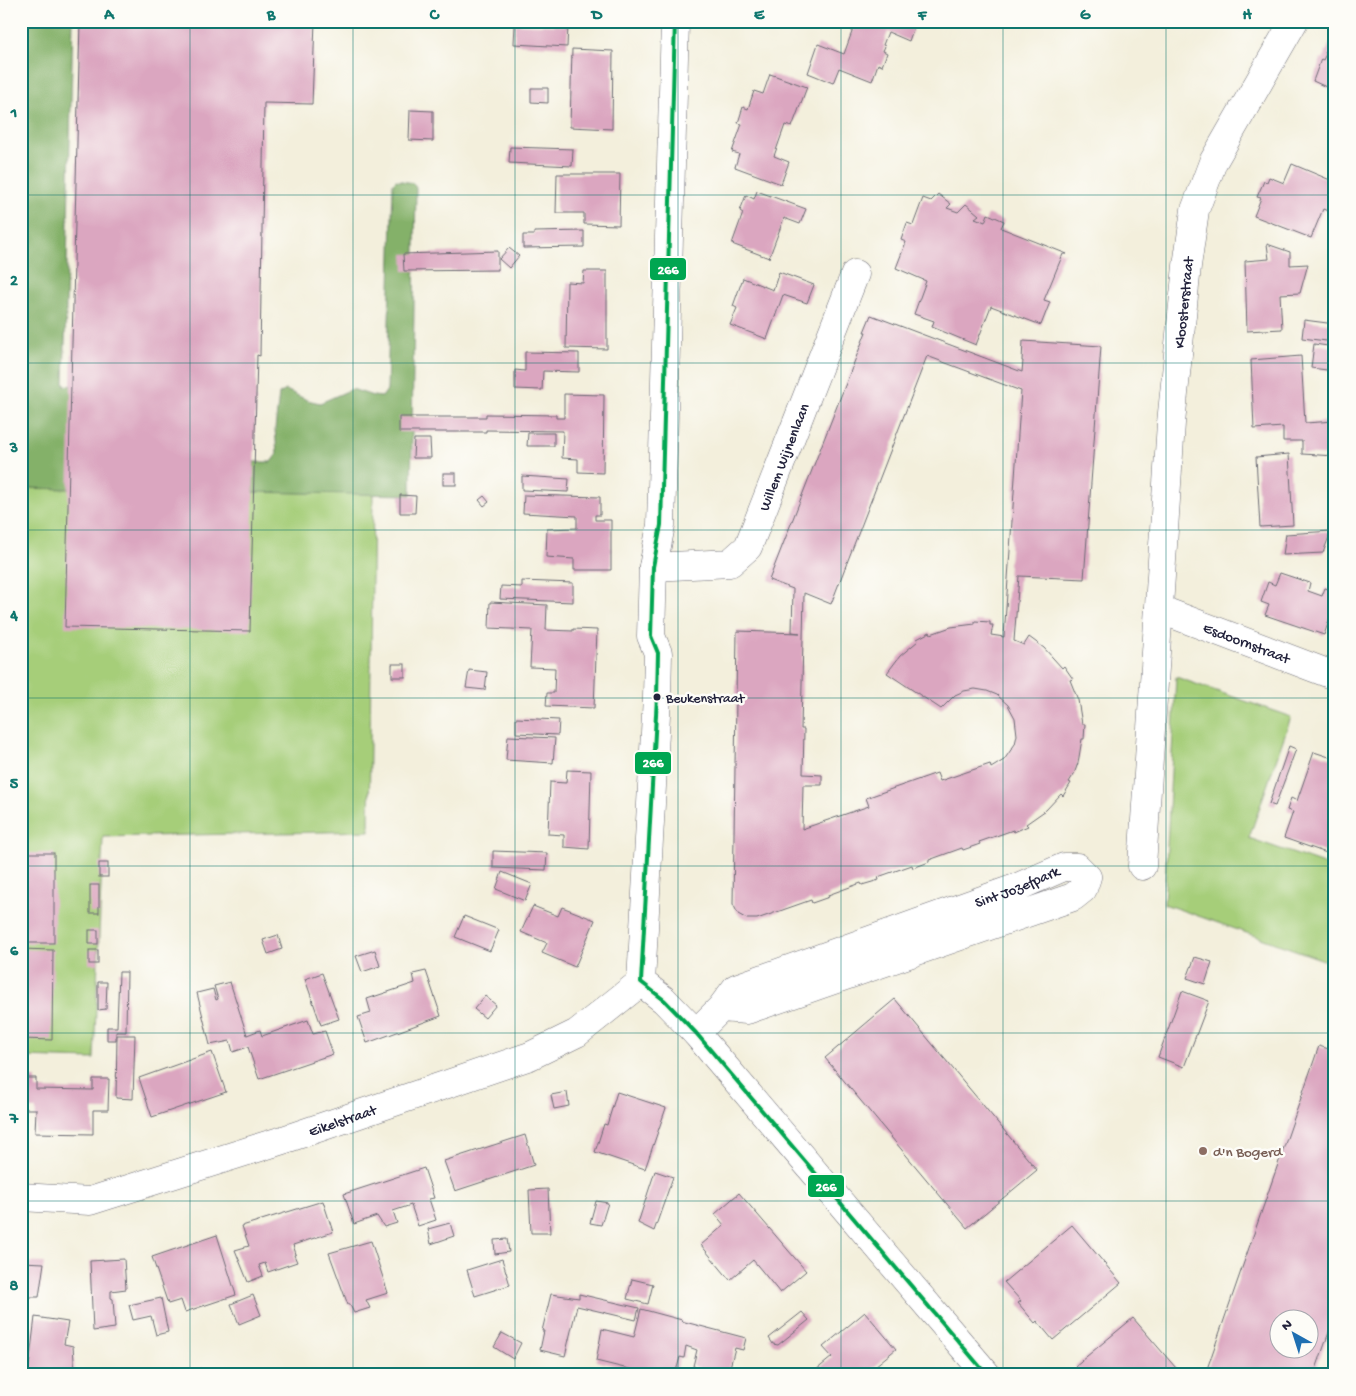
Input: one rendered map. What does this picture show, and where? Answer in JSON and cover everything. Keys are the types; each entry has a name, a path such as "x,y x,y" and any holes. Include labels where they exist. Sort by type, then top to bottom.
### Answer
{"street":[{"path":"675,21 661,525 653,567 650,636 658,653 657,697 641,982 664,1000 696,1033 987,1375"},
{"name":"Kloosterstraat","path":"1159,609 1171,422 1187,266 1195,210 1213,162 1294,21"},
{"name":"Willem Wijnenlaan","path":"653,567 730,563 748,547 854,274"},
{"path":"1142,866 1159,609"},
{"name":"Esdoornstraat","path":"1159,609 1335,676"},
{"name":"Sint Jozefpark","path":"696,1033 721,1008 736,988 1013,889 1064,868 1078,867 1087,877 1083,889 1073,897 747,1010 721,1008"},
{"name":"Eikelstraat","path":"21,1197 90,1201 286,1139 530,1056 577,1033 641,982"}],"green space":[{"path":"30,21 73,21 64,385 104,389 135,462 271,462 277,454 275,429 279,394 286,390 307,400 320,403 352,389 382,397 387,390 393,183 396,180 413,183 416,188 411,495 21,488 21,93"},
{"path":"21,488 373,494 369,831 103,837 94,1059 21,1057"},
{"path":"1176,677 1291,717 1249,838 1335,868 1335,964 1164,904"}],"building":[{"path":"80,21 315,21 312,104 264,103 260,356 257,355 250,631 65,627"},
{"path":"554,21 579,21 579,24 554,25"},
{"path":"856,21 916,21 909,41 888,32 883,45 885,46 883,51 887,53 882,66 878,64 872,81 839,68 833,83 808,73 818,44 844,54"},
{"path":"515,24 568,26 567,47 514,44"},
{"path":"1330,43 1335,45 1335,91 1313,81 1321,59 1323,60"},
{"path":"572,49 613,51 612,129 570,127"},
{"path":"770,74 807,87 792,127 785,125 774,156 789,162 781,184 735,167 739,154 732,152 742,124 738,123 743,107 748,109 754,91 763,94"},
{"path":"531,88 548,88 548,103 531,102"},
{"path":"410,110 433,111 433,141 409,140"},
{"path":"510,147 573,149 572,166 509,163"},
{"path":"1292,164 1335,182 1335,214 1323,209 1311,238 1254,216 1261,198 1257,197 1264,181 1267,182 1269,177 1284,183"},
{"path":"557,174 620,174 619,225 584,224 584,213 556,213"},
{"path":"757,191 806,209 800,224 784,218 769,258 732,244 743,213 740,211 746,195 754,199"},
{"path":"938,194 951,204 947,208 958,212 966,204 979,215 975,218 985,222 988,214 1004,221 1001,228 1067,254 1063,254 1044,300 1050,302 1041,325 991,306 976,345 932,327 934,321 914,314 926,281 896,268 906,242 901,240 907,223 913,225 923,198 931,201"},
{"path":"584,231 584,247 523,248 523,235 534,235 534,232"},
{"path":"1267,244 1290,252 1290,265 1308,264 1300,293 1280,294 1282,329 1247,331 1245,261 1269,259"},
{"path":"509,248 519,256 509,268 499,259"},
{"path":"498,251 498,270 404,271 403,254"},
{"path":"584,271 607,271 607,349 566,348 567,282 583,283"},
{"path":"779,272 814,285 807,303 783,295 767,339 730,325 737,308 733,306 743,278 773,290"},
{"path":"871,315 1022,372 1023,341 1101,346 1084,579 1019,576 1014,641 1024,645 1029,637 1044,648 1062,668 1064,666 1073,679 1070,680 1078,700 1082,724 1085,724 1084,739 1082,739 1078,763 1069,782 1071,783 1063,796 1061,794 1046,810 1026,824 1028,826 979,842 980,844 963,850 962,848 929,860 929,862 913,868 912,865 878,877 879,880 862,885 861,883 812,903 811,900 757,919 747,919 738,914 733,904 737,631 800,633 792,632 793,589 769,580 866,332 864,332","holes":["927,356 1021,391 1004,637 991,635 993,625 990,625 990,622 975,621 975,624 951,627 931,634 930,632 917,639 918,641 900,656 887,673 941,709 955,695 964,691 975,689 997,695 1008,705 1015,718 1017,735 1015,744 1004,760 991,768 990,764 940,781 937,773 866,798 869,806 802,829 803,785 822,785 822,775 803,774 804,729 801,729 804,593 831,604"]},
{"path":"1304,320 1335,324 1335,342 1302,338"},
{"path":"1314,344 1335,347 1335,371 1311,368"},
{"path":"525,352 579,353 579,372 543,371 542,390 515,389 515,370 525,371"},
{"path":"1301,356 1305,423 1335,421 1335,456 1302,454 1302,441 1283,441 1283,427 1254,429 1251,360"},
{"path":"564,394 604,395 603,473 578,472 578,459 562,458 563,431 399,432 399,417 486,417 486,414 556,415 556,418 564,418"},
{"path":"528,433 554,433 554,446 527,446"},
{"path":"414,439 430,439 431,458 413,458"},
{"path":"1289,454 1293,525 1260,527 1256,457"},
{"path":"443,473 456,473 456,485 443,485"},
{"path":"522,476 569,479 568,492 522,490"},
{"path":"400,495 416,496 415,513 400,513"},
{"path":"524,495 600,497 600,515 595,515 595,520 611,520 611,570 574,570 574,559 546,557 547,529 577,528 577,516 523,513"},
{"path":"484,496 489,502 484,506 479,500"},
{"path":"1331,531 1323,553 1283,555 1286,534"},
{"path":"1280,573 1310,583 1308,591 1322,596 1325,588 1335,591 1335,603 1324,635 1265,615 1269,605 1261,602 1268,582 1275,585"},
{"path":"522,581 573,583 573,602 500,599 501,586 522,587"},
{"path":"490,602 547,605 546,630 597,630 594,708 546,706 547,693 554,693 555,668 530,667 532,630 489,628"},
{"path":"392,664 405,664 405,677 392,677"},
{"path":"469,670 487,672 485,690 466,688"},
{"path":"516,718 559,720 558,735 516,733"},
{"path":"508,736 555,738 553,763 506,760"},
{"path":"1289,746 1296,749 1275,806 1269,804"},
{"path":"1314,752 1335,759 1335,856 1284,838 1293,812 1287,810 1291,798 1297,801"},
{"path":"567,770 591,771 589,849 564,847 564,835 548,834 550,782 566,783"},
{"path":"493,851 547,853 546,870 493,868"},
{"path":"21,853 54,853 54,943 21,943"},
{"path":"99,863 108,863 108,877 99,877"},
{"path":"502,872 532,884 525,901 496,889"},
{"path":"90,885 99,885 99,913 90,913"},
{"path":"533,906 558,916 562,907 595,920 575,967 542,953 547,943 521,932"},
{"path":"464,916 499,930 490,951 455,937"},
{"path":"89,930 98,930 98,944 89,944"},
{"path":"278,935 282,949 268,954 263,940"},
{"path":"21,949 53,950 52,1040 21,1039"},
{"path":"89,950 98,950 98,964 89,964"},
{"path":"375,950 380,966 362,972 356,956"},
{"path":"1195,957 1212,962 1205,984 1187,978"},
{"path":"426,971 441,1016 367,1043 358,1017 371,1013 367,999 415,983 413,974"},
{"path":"119,972 127,972 126,1032 116,1032 116,1040 107,1040 107,1027 117,1027"},
{"path":"322,973 339,1019 321,1025 305,979"},
{"path":"98,982 107,982 106,1009 98,1010"},
{"path":"230,982 247,1035 260,1030 262,1036 308,1020 313,1034 325,1031 333,1054 259,1079 248,1047 233,1052 230,1041 210,1045 197,993 213,989 216,1000 218,999 214,986"},
{"path":"1182,991 1209,1001 1184,1067 1158,1057"},
{"path":"485,996 496,1005 485,1018 474,1009"},
{"path":"895,999 1037,1170 967,1228 825,1058"},
{"path":"117,1035 135,1035 133,1099 116,1098"},
{"path":"1335,1042 1335,1315 1314,1375 1225,1375 1207,1369 1319,1046 1332,1050"},
{"path":"212,1052 226,1092 152,1117 139,1078"},
{"path":"21,1078 36,1078 36,1089 93,1090 93,1079 109,1079 108,1110 93,1110 93,1134 35,1133 36,1109 21,1109"},
{"path":"567,1092 569,1106 554,1109 551,1095"},
{"path":"617,1092 666,1108 645,1169 595,1152 604,1124 607,1125"},
{"path":"525,1135 534,1165 455,1191 444,1161"},
{"path":"424,1168 434,1198 429,1199 436,1220 418,1226 411,1205 393,1211 397,1223 384,1227 377,1216 354,1224 344,1194"},
{"path":"655,1171 673,1177 654,1231 638,1223"},
{"path":"548,1189 550,1233 531,1233 529,1190"},
{"path":"739,1193 806,1271 780,1293 753,1260 730,1280 701,1245 724,1225 715,1214"},
{"path":"323,1201 333,1232 293,1245 297,1262 268,1272 265,1263 259,1265 263,1276 248,1282 235,1250 249,1246 242,1226"},
{"path":"596,1201 608,1203 601,1225 590,1223"},
{"path":"450,1223 454,1236 431,1244 428,1229"},
{"path":"1072,1225 1121,1283 1053,1340 1018,1303 1021,1301 1004,1282"},
{"path":"217,1235 236,1295 185,1312 181,1300 168,1304 152,1257"},
{"path":"507,1239 509,1252 495,1254 494,1240"},
{"path":"371,1241 388,1293 366,1300 370,1308 354,1313 350,1305 348,1305 329,1253"},
{"path":"124,1259 126,1289 111,1291 115,1328 93,1331 90,1261"},
{"path":"502,1259 510,1285 475,1296 467,1270"},
{"path":"21,1262 44,1263 39,1297 21,1297"},
{"path":"632,1279 653,1284 648,1304 627,1299"},
{"path":"551,1294 579,1298 579,1294 639,1308 636,1320 577,1306 565,1356 540,1350 544,1331 542,1331"},
{"path":"253,1295 261,1315 239,1324 231,1304"},
{"path":"161,1298 168,1332 156,1335 151,1316 133,1320 129,1305"},
{"path":"641,1309 746,1338 743,1350 735,1348 728,1375 721,1375 693,1366 697,1350 686,1346 684,1358 680,1357 675,1375 653,1375 596,1361 602,1329 634,1337"},
{"path":"802,1312 809,1320 778,1345 773,1344 769,1338"},
{"path":"865,1312 896,1349 864,1375 810,1375 832,1357 823,1347"},
{"path":"35,1317 68,1322 64,1344 73,1346 75,1375 28,1375"},
{"path":"1133,1318 1182,1375 1082,1375 1075,1366"},
{"path":"502,1333 521,1343 513,1359 494,1347"},
{"path":"201,1368 203,1375 183,1375 183,1374"}],"transit line":[{"name":"266","path":"675,21 661,525 653,567 651,636 658,653 657,697 641,982 664,1000 696,1033 987,1375"}],"place":[{"name":"Beukenstraat","path":"657,697"},
{"name":"d'n Bogerd","path":"1203,1151"}]}
